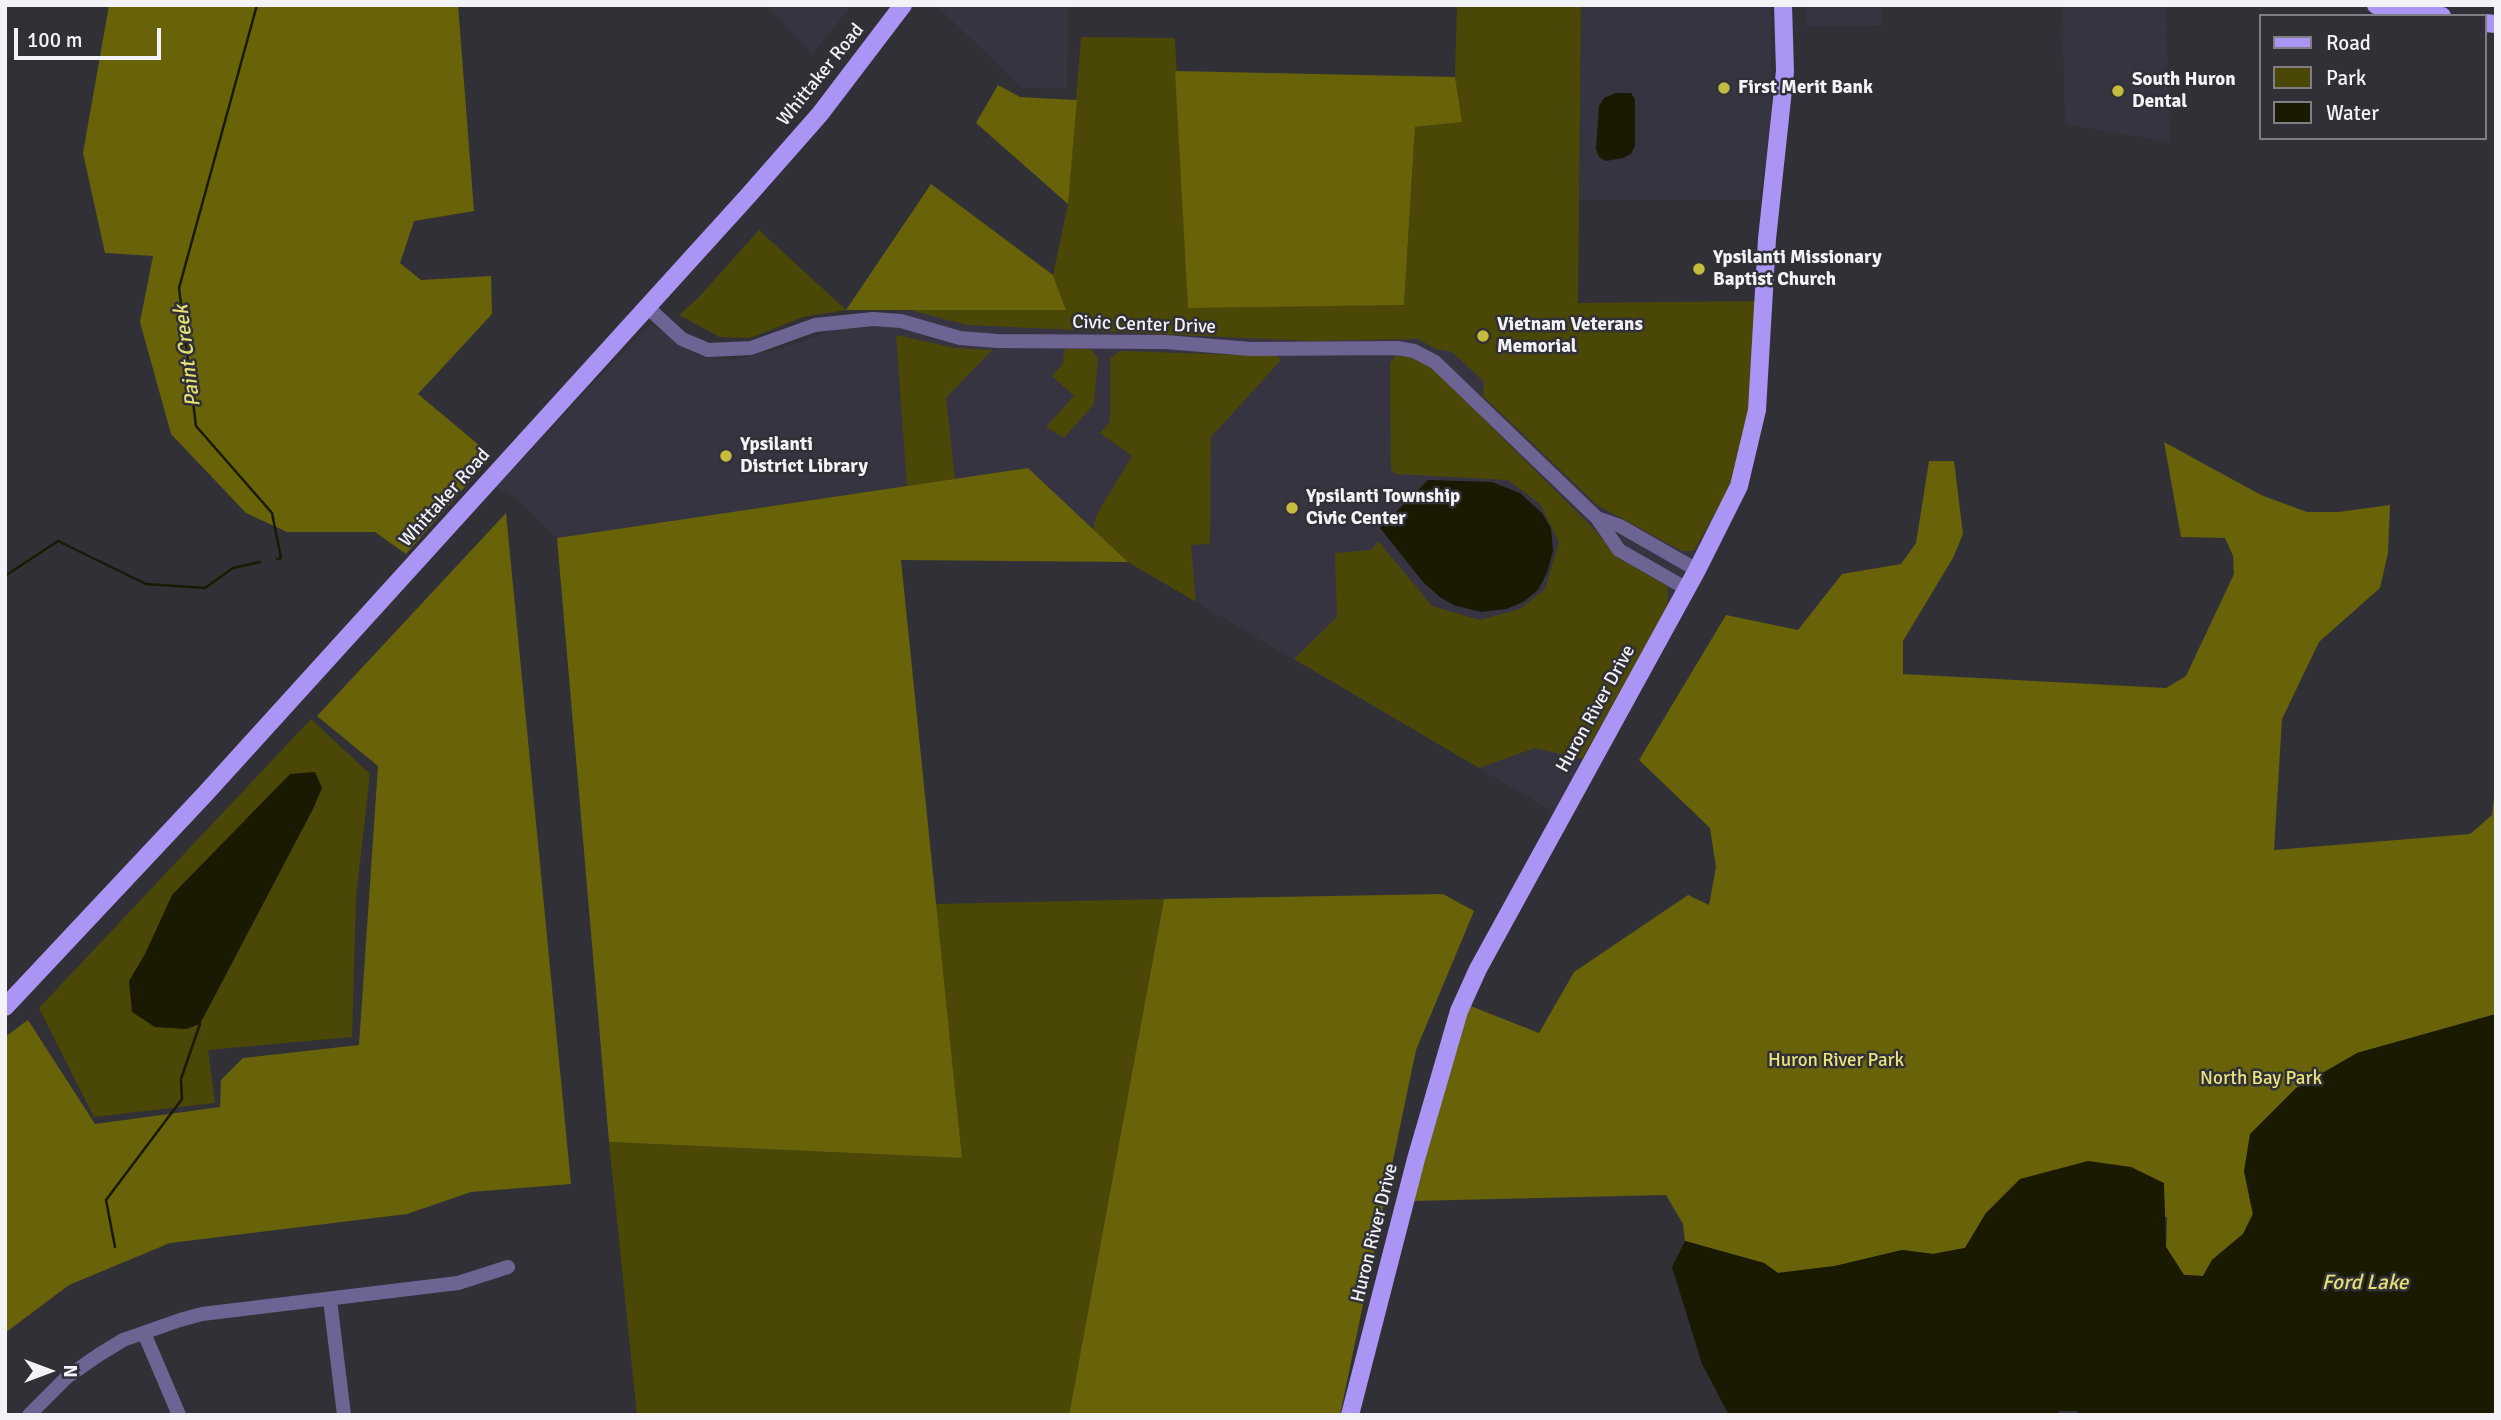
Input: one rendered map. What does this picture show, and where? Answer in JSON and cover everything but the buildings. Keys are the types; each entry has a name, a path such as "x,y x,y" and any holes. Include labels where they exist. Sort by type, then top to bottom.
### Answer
{"main road":[{"name":"Whittaker Road","path":"5,1007 206,793 820,114 903,5"},
{"name":"Huron River Drive","path":"1350,1415 1419,1146 1459,1011 1478,969 1687,589 1739,486 1757,410 1767,239 1785,76 1783,5"},
{"path":"2376,5 2430,14"}],"street":[{"name":"Civic Center Drive","path":"646,306 682,339 708,350 751,348 816,325 873,319 901,321 960,338 997,341 1165,342 1251,349 1397,348 1414,351 1435,362 1597,518 1619,550 1687,589"},
{"name":"Civic Center Drive","path":"1597,518 1620,526 1697,570"},
{"path":"29,1415 67,1377 123,1340 202,1314 458,1283 508,1267"},
{"path":"330,1300 344,1415"},
{"path":"144,1333 179,1415"}],"shaded area":[{"path":"766,5 852,5 812,54"},
{"path":"936,5 1068,5 1067,89 1022,88"},
{"path":"1581,5 1771,5 1771,138 1759,200 1579,200"},
{"path":"1806,5 1882,5 1882,25 1806,26"},
{"path":"2062,5 2166,5 2170,142 2065,124"},
{"path":"1760,301 1738,471 1659,625 1562,797 1557,814 1128,562 1028,468 557,538 516,498 495,487 651,323 694,354 733,360 776,350 836,329 895,326 894,310"}],"green space":[{"path":"109,5 458,5 474,211 414,221 400,263 421,280 491,276 492,314 418,394 492,456 406,554 375,532 287,532 246,513 171,434 140,322 153,256 105,253 83,153"},
{"path":"1457,5 1581,5 1578,303 1760,301 1752,410 1729,488 1694,551 1682,551 1597,505 1483,396 1484,382 1452,352 1436,349 1418,339 1310,341 967,325 910,310 1065,308 1053,275 1068,204 1081,37 1175,38 1188,307 1404,305 1415,127 1461,122 1455,77"},
{"path":"1175,71 1455,77 1462,122 1415,127 1404,305 1188,308"},
{"path":"998,85 1020,97 1077,100 1068,204 976,123"},
{"path":"931,184 1053,275 1066,310 846,310"},
{"path":"759,230 846,310 803,317 750,338 720,337 679,315 698,298"},
{"path":"896,335 955,348 992,350 946,398 955,479 907,486"},
{"path":"1065,349 1090,349 1098,358 1094,404 1064,438 1046,427 1074,396 1052,376 1062,365"},
{"path":"1119,351 1277,356 1281,360 1211,437 1210,544 1191,545 1196,602 1128,562 1093,529 1097,514 1132,456 1100,433 1110,422 1110,359"},
{"path":"1396,355 1425,361 1592,527 1618,558 1667,586 1668,605 1582,759 1535,748 1479,768 1294,659 1337,617 1335,553 1371,550 1378,541 1432,606 1480,620 1520,609 1545,589 1559,542 1540,504 1508,480 1396,474 1391,469 1390,363"},
{"name":"Huron River Park","path":"2164,442 2261,495 2307,512 2338,512 2390,505 2388,553 2380,588 2319,642 2282,719 2274,850 2470,834 2492,815 2496,776 2496,1014 2357,1053 2244,1171 2253,1214 2243,1234 2212,1260 2203,1276 2184,1275 2166,1247 2167,1217 1986,1213 1965,1248 1933,1254 1902,1250 1835,1266 1778,1273 1764,1263 1685,1241 1683,1224 1666,1195 1413,1201 1468,1005 1539,1033 1574,972 1688,895 1709,905 1716,867 1710,828 1639,760 1726,615 1798,630 1842,574 1901,564 1916,543 1929,461 1954,461 1963,534 1953,558 1903,641 1903,674 2166,688 2186,676 2234,574 2233,556 2225,538 2181,537"},
{"path":"1028,468 1128,562 901,560 962,1158 609,1142 557,538"},
{"path":"506,513 571,1184 471,1192 407,1214 170,1243 69,1285 5,1333 5,1037 28,1020 95,1124 220,1107 221,1080 243,1058 359,1045 378,766 317,716"},
{"path":"311,719 370,774 356,897 352,1037 208,1050 215,1103 94,1117 39,1008"},
{"path":"1443,894 1474,911 1416,1050 1340,1415 1069,1415 1164,899"},
{"path":"1164,899 1069,1415 637,1415 609,1142 962,1158 935,904"}],"water":[{"path":"1616,93 1631,93 1635,99 1635,146 1631,154 1606,161 1599,157 1596,149 1599,106 1604,98"},
{"path":"1428,480 1492,482 1520,493 1542,513 1551,528 1553,551 1547,573 1538,590 1523,602 1506,609 1482,612 1456,606 1441,598 1423,582 1380,528"},
{"path":"315,772 322,788 313,809 200,1024 186,1029 155,1027 132,1012 129,981 145,954 172,895 290,774"},
{"name":"Ford Lake","path":"2496,1014 2496,1415 2078,1415 2077,1411 2060,1411 2056,1415 1729,1415 1702,1364 1672,1267 1685,1241 1764,1263 1778,1273 1835,1266 1902,1250 1933,1254 1965,1248 1986,1213 2020,1179 2088,1161 2131,1167 2164,1183 2166,1247 2184,1275 2203,1276 2212,1260 2243,1234 2253,1214 2244,1171 2250,1134 2296,1088 2357,1053"}],"waterway":[{"name":"Paint Creek","path":"257,5 179,288 196,426 272,513 281,558 277,559"},
{"name":"Paint Creek","path":"5,576 58,541 146,584 205,588 233,568 260,562"},
{"path":"115,1247 106,1200 182,1099 181,1079 200,1024"}],"place":[{"name":"First Merit Bank","path":"1724,88"},
{"name":"South Huron Dental","path":"2118,91"},
{"name":"Ypsilanti Missionary Baptist Church","path":"1699,269"},
{"name":"Vietnam Veterans Memorial","path":"1483,336"},
{"name":"Ypsilanti District Library","path":"726,456"},
{"name":"Ypsilanti Township Civic Center","path":"1292,508"}],"park label":[{"name":"North Bay Park","path":"2261,1079"}]}
